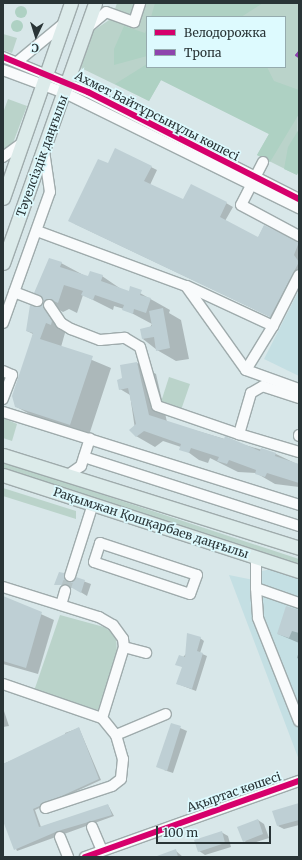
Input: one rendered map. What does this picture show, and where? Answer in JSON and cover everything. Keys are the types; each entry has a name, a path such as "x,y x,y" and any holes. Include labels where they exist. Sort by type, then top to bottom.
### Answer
{"main road":[{"name":"Тәуелсіздік даңғылы","path":"3,198 71,3"},
{"name":"Тәуелсіздік даңғылы","path":"3,263 67,88 94,3"},
{"name":"Рақымжан Қошқарбаев даңғылы","path":"3,455 299,548"},
{"name":"Рақымжан Қошқарбаев даңғылы","path":"3,475 299,571"}],"street":[{"path":"86,29 108,7 134,22 140,3"},
{"path":"17,62 64,24"},
{"name":"Ахмет Байтұрсынұлы көшесі","path":"3,57 17,62 45,79 67,88 255,182 299,208"},
{"name":"Ахмет Байтұрсынұлы көшесі","path":"3,70 45,79"},
{"path":"3,157 22,143"},
{"path":"3,323 50,192 44,151"},
{"path":"263,162 255,182 241,205 299,236"},
{"name":"Ахмет Байтұрсынұлы көшесі","path":"255,182 299,199"},
{"path":"37,231 186,286 273,326"},
{"path":"246,370 273,326 299,275"},
{"path":"186,286 246,370 299,389"},
{"path":"14,292 37,301"},
{"path":"49,306 71,329 100,340 125,338 140,347 156,406 239,434 299,452"},
{"path":"3,371 12,375 3,399"},
{"path":"239,434 251,393 263,386 299,398"},
{"path":"3,412 90,438 299,505"},
{"path":"68,475 81,466 90,438"},
{"path":"84,457 299,526"},
{"path":"70,576 93,504"},
{"path":"80,543 98,548"},
{"path":"100,543 197,575 190,594 94,562 98,548 100,543"},
{"path":"256,557 256,588 260,624 299,721"},
{"path":"3,587 113,625 123,639 124,647 102,718"},
{"path":"256,588 299,603"},
{"path":"61,606 65,591"},
{"path":"124,647 146,653"},
{"path":"3,684 102,718 116,735 123,759 121,779 112,786 46,808"},
{"path":"116,735 166,714"},
{"name":"Ақыртас көшесі","path":"85,857 299,781"},
{"path":"92,827 102,850"},
{"path":"60,837 68,857"}],"shaded area":[{"path":"299,290 299,376 264,359"},
{"path":"271,569 299,578 299,760 229,575 258,581 262,571"}],"green space":[{"path":"117,3 299,3 297,175 257,155 269,134 161,80 149,101 81,68 93,31 112,18"},
{"path":"155,3 263,3 243,16 151,16"},
{"path":"19,6 23,6 27,12 23,18 19,18 15,14 15,10"},
{"path":"15,20 19,20 23,26 19,32 15,32 11,28 11,24"},
{"path":"124,26 145,33 146,30 146,56 114,65 114,49"},
{"path":"3,34 17,38 12,53 3,50"},
{"path":"146,65 146,68 268,68 274,81 299,90 299,114 270,162 257,155 269,134 161,80 149,101 115,84"},
{"path":"8,99 27,106 13,143 3,151 3,113"},
{"path":"299,129 299,171 297,175 284,169 288,147"},
{"path":"169,377 190,384 181,410 161,402"},
{"path":"3,418 17,424 12,441 3,438"},
{"path":"3,462 299,559 299,566 3,470"},
{"path":"3,488 76,511 76,519 3,496"},
{"path":"60,615 104,627 116,635 117,654 98,710 34,691"}],"building":[{"path":"115,148 152,166 144,181 183,199 191,184 227,202 220,217 258,237 264,225 299,242 294,255 299,262 270,317 68,221 98,159 108,163"},
{"path":"49,258 62,262 60,267 88,276 90,271 103,275 101,281 129,291 130,286 142,290 140,295 151,298 146,313 134,309 133,314 122,310 124,305 95,295 93,300 81,295 83,291 64,285 58,303 49,299 43,302 34,293"},
{"path":"43,304 52,321 51,325 46,323 40,339 93,356 70,425 15,407 12,396 33,333 26,331 30,305 38,307"},
{"path":"163,308 170,348 156,351 154,337 142,339 140,329 152,326 149,311"},
{"path":"137,362 149,415 224,439 225,436 260,451 261,448 276,453 275,456 299,464 299,483 267,473 265,477 255,474 256,470 229,460 227,464 217,461 219,457 191,448 189,453 179,450 181,444 144,431 136,437 129,430 136,424 128,388 119,390 117,380 122,378 120,365"},
{"path":"59,572 64,573 68,582 76,577 85,580 81,593 67,585 54,585"},
{"path":"3,596 42,612 26,668 3,661"},
{"path":"286,606 299,610 299,633 292,631 289,638 277,634"},
{"path":"187,633 201,637 197,651 203,653 192,689 176,684 182,667 175,665 179,655 185,657"},
{"path":"171,723 181,726 167,771 156,767"},
{"path":"79,727 99,779 33,809 39,827 108,804 112,815 58,831 14,850 3,821 3,764"},
{"path":"299,803 299,820 277,826 272,811"},
{"path":"258,819 263,834 243,842 237,827"},
{"path":"222,831 225,843 198,852 194,840"},
{"path":"176,849 178,857 157,857 157,856"}],"tunnel":[{"path":"65,591 70,576"}],"cycle path":[{"path":"3,57 88,92 299,199"},
{"path":"85,857 299,781"}]}
